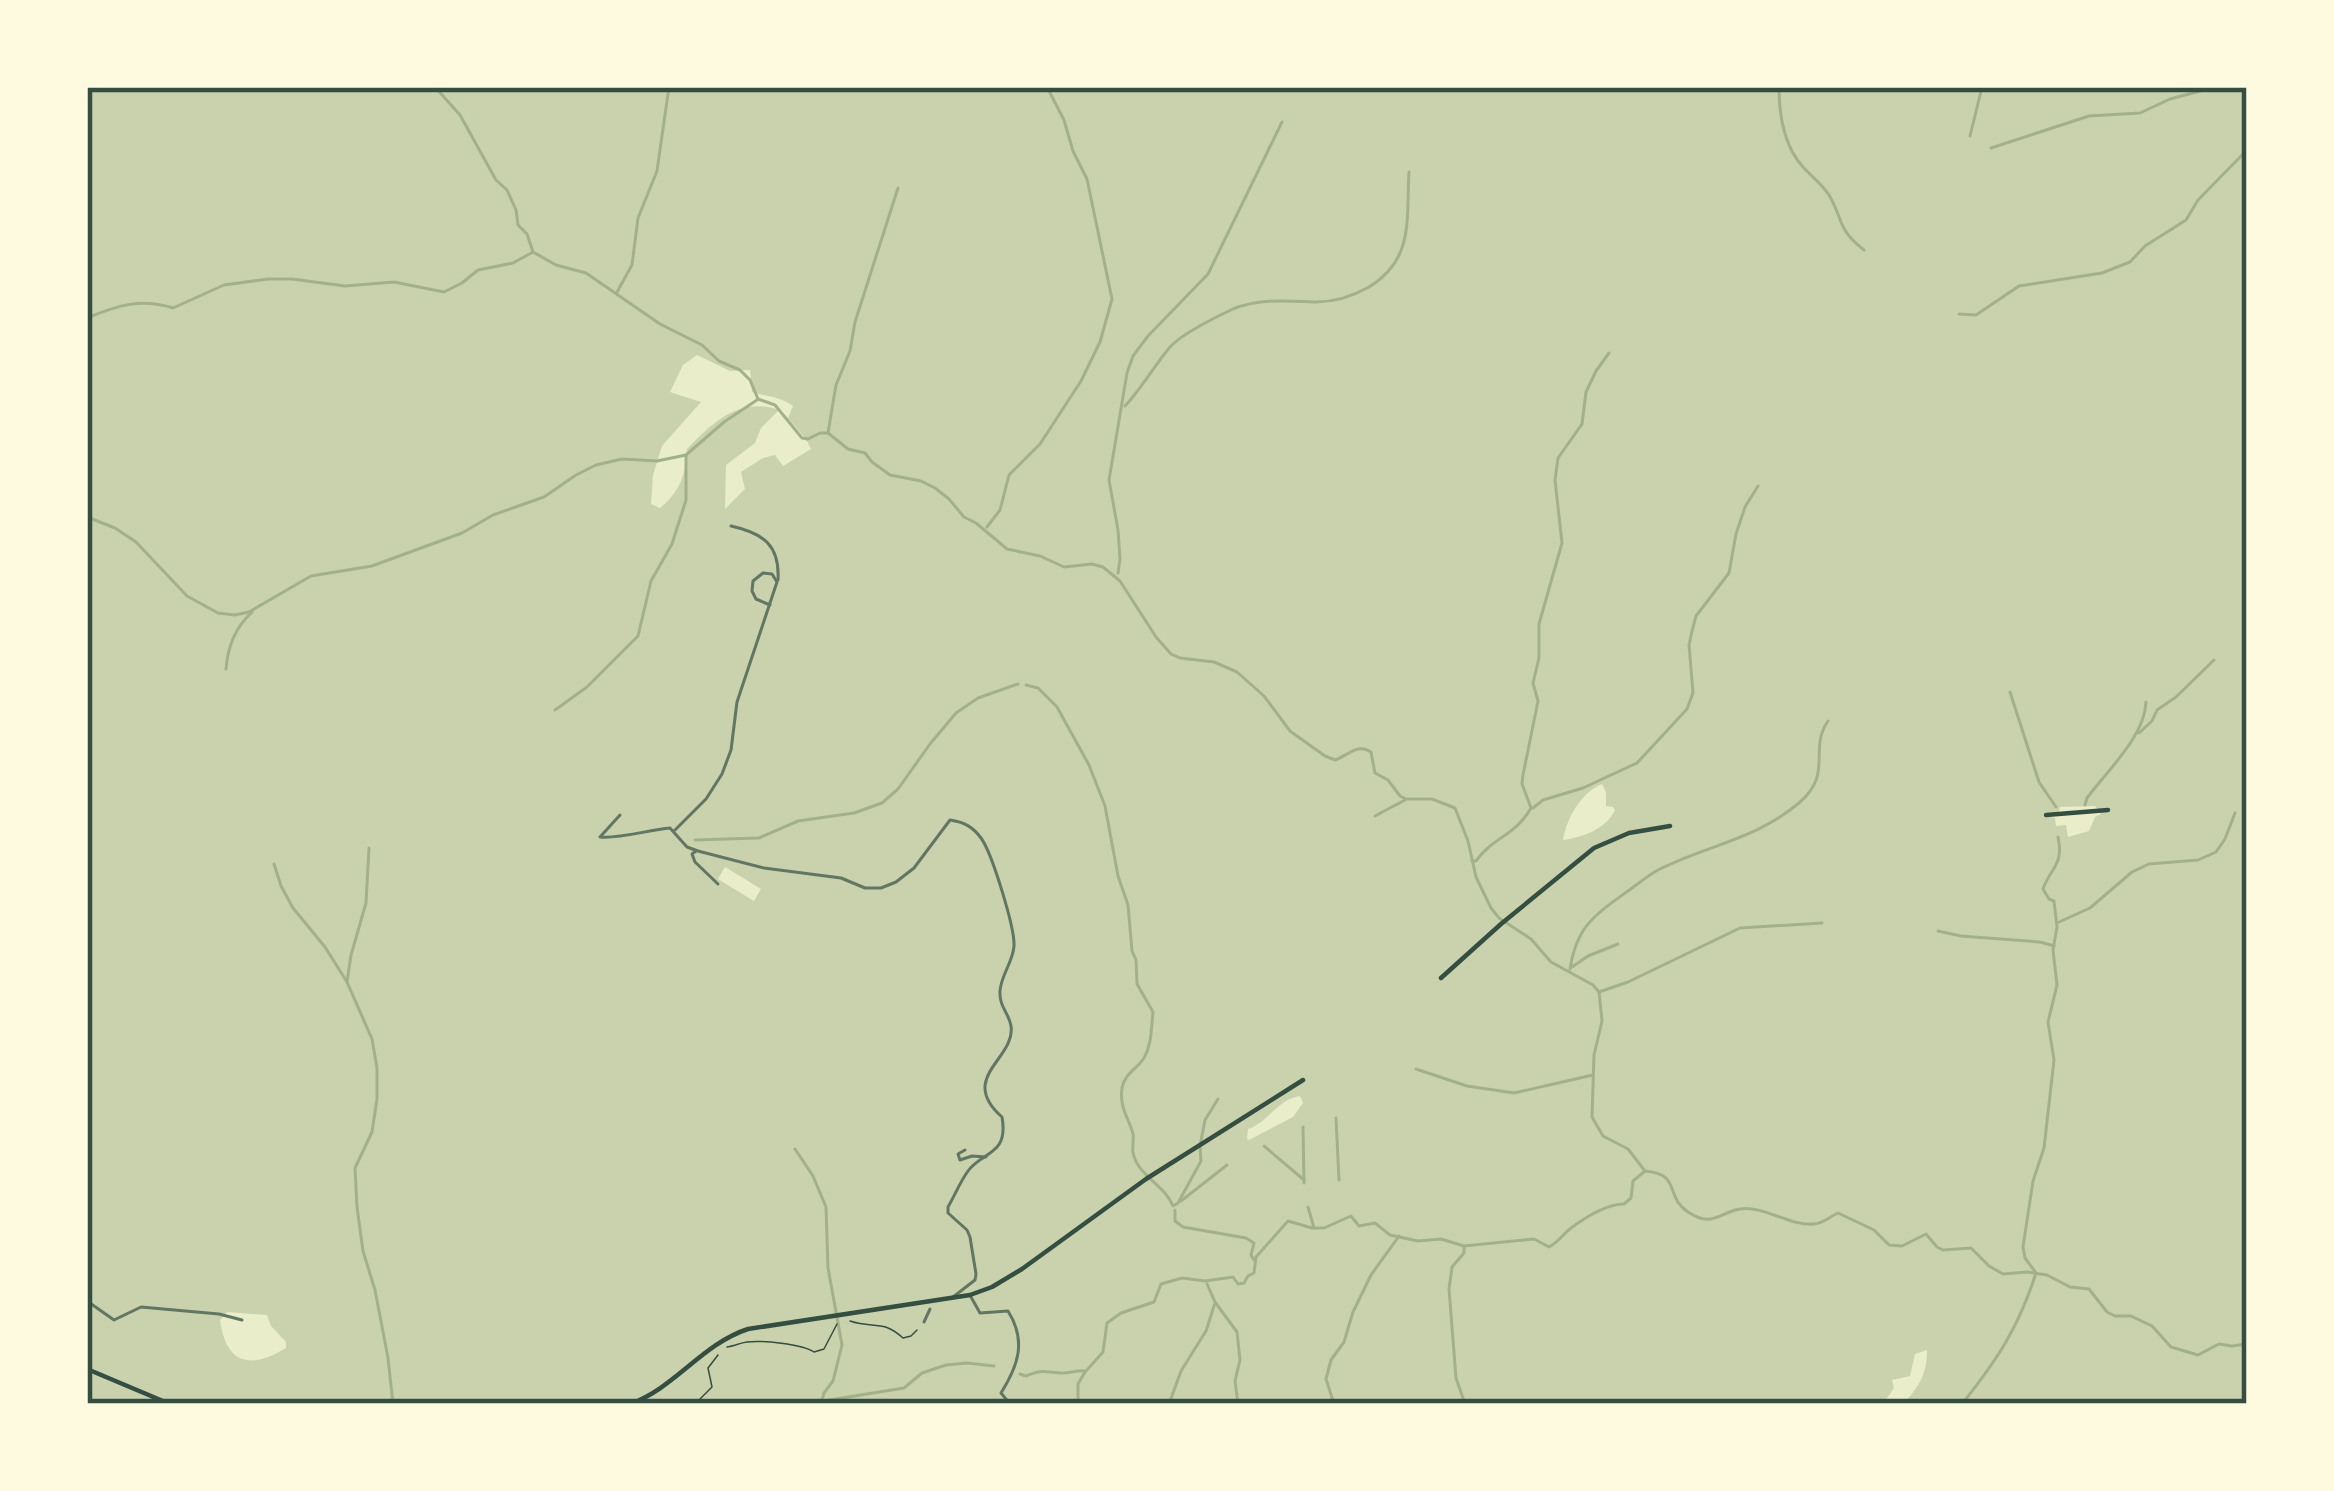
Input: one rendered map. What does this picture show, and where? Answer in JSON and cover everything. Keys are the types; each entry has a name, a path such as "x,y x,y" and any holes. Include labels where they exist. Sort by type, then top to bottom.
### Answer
{"main road":[{"path":"2045,814 2108,810"},
{"path":"1443,977 1604,842 1670,826"},
{"path":"630,1404 663,1387 739,1332 970,1295 992,1287 1147,1179 1303,1080"},
{"path":"87,1369 170,1404"}],"street":[{"path":"673,832 706,799 722,774 731,750 737,702 777,582 773,546 763,537 731,526"},
{"path":"770,604 756,599 753,581 763,573 772,574 777,582"},
{"path":"620,815 600,837 670,828 687,847 764,868 841,878 865,888 896,882 914,868 950,820 975,831 989,850 1014,945 1000,983 1010,1033 1007,1045 990,1066 985,1089 988,1102 1001,1117 1003,1133 994,1151 971,1166 948,1207 970,1237 976,1274 952,1298"},
{"path":"698,850 692,854 695,862 718,884"},
{"path":"965,1150 958,1154 960,1160 987,1157"},
{"path":"970,1295 980,1312 1008,1312 1015,1322 1019,1359 1001,1393 1010,1404"},
{"path":"87,1301 114,1320 140,1307 242,1319"},
{"path":"924,1322 930,1309"}],"path":[{"path":"695,1404 712,1387 708,1368 718,1348 751,1341 801,1343 814,1352 824,1349 844,1320 886,1325 903,1338 924,1322"}],"green space":[{"path":"87,87 2247,87 2247,1404 1903,1404 1921,1380 1927,1350 1915,1354 1910,1376 1892,1380 1894,1388 1883,1404 87,1404","holes":["697,355 730,371 750,370 752,392 793,406 788,418 811,449 783,466 775,455 741,472 745,489 725,509 726,465 755,443 761,428 779,410 739,409 687,449 677,489 660,508 651,504 662,446 701,402 670,392 683,365","1602,784 1606,806 1615,810 1593,831 1563,840 1571,816 1587,793","2095,806 2101,814 2089,831 2068,837 2066,825 2056,826 2055,818 2045,816 2059,812 2060,807","725,867 761,889 754,901 718,879","1300,1096 1303,1103 1293,1117 1247,1139 1248,1129 1285,1101","227,1312 267,1315 286,1348 261,1359 242,1359 223,1335 220,1320"]}],"waterway":[{"path":"435,87 460,115 496,180 507,190 533,252"},
{"path":"617,292 632,265 638,218 657,171 669,87"},
{"path":"987,527 1000,510 1009,475 1040,444 1081,381 1100,342 1112,299 1087,179 1047,87"},
{"path":"1779,87 1791,150 1826,191 1845,230 1864,250"},
{"path":"1970,136 1982,87"},
{"path":"1991,148 2089,116 2140,113 2216,87"},
{"path":"2241,87 2247,89"},
{"path":"1118,573 1118,530 1109,480 1133,356 1208,274 1282,122"},
{"path":"1959,314 1976,315 2019,286 2102,273 2130,262 2145,246 2186,220 2198,200 2244,153 2247,140"},
{"path":"1125,406 1170,347 1218,316 1253,303 1336,300 1384,276 1405,236 1409,172"},
{"path":"828,433 836,385 898,188"},
{"path":"87,318 130,304 173,308 224,285 268,279 345,286 394,282 444,292 478,270 513,263 533,252 556,265 586,273 660,324 740,370 758,399 775,405 802,438 828,433 848,449 865,453 890,475 935,488 1007,549 1064,567 1103,567 1120,581 1171,654 1237,672 1264,696 1290,731 1325,756 1335,760 1357,749 1366,750 1371,752 1375,773 1388,780 1400,796 1432,799 1455,808 1476,877 1491,908 1531,939 1551,962 1599,992 1602,1021 1594,1055 1592,1117 1603,1136 1628,1149 1645,1171"},
{"path":"1472,861 1518,825 1531,808 1522,784 1538,701 1533,683 1539,624 1562,543 1555,480 1558,458 1582,424 1586,392 1609,353"},
{"path":"87,517 136,542 187,596 218,613 235,615 249,612 311,576 372,566 462,533 493,515 544,497 596,465 686,455 757,400"},
{"path":"555,710 587,687 638,636 651,581 672,544 686,500 686,455"},
{"path":"1533,808 1637,763 1687,709 1693,693 1689,645 1696,616 1729,573 1736,534 1758,486"},
{"path":"226,669 233,638 252,612"},
{"path":"2139,733 2157,710 2214,660"},
{"path":"695,840 759,838 798,821 854,813 882,803 956,713 978,698 1018,684"},
{"path":"1026,685 1038,688 1057,707 1105,806 1128,905 1137,984 1153,1012 1148,1047 1123,1083 1122,1101 1136,1161 1173,1206 1201,1161 1205,1120 1218,1099"},
{"path":"2010,692 2039,782 2056,807"},
{"path":"2085,805 2132,740 2146,702"},
{"path":"1570,969 1577,942 1589,922 1646,877 1765,826 1799,803 1815,782 1828,721"},
{"path":"1375,816 1405,800"},
{"path":"2059,922 2090,908 2132,872 2149,864 2198,860 2216,852 2235,813"},
{"path":"1962,1404 2006,1342 2036,1273 2023,1247 2033,1181 2044,1148 2054,1060 2048,1022 2057,985 2053,950 2057,927 2054,901 2043,889 2058,860 2058,837"},
{"path":"347,982 366,903 369,848"},
{"path":"274,864 293,908 347,982 372,1039 377,1099 372,1132 355,1168 357,1207 393,1404"},
{"path":"1599,992 1740,928 1822,923"},
{"path":"1938,931 2054,946"},
{"path":"1572,967 1618,944"},
{"path":"1416,1069 1467,1086 1514,1093 1593,1075"},
{"path":"1336,1118 1339,1180"},
{"path":"1303,1127 1304,1183"},
{"path":"1264,1146 1304,1180"},
{"path":"795,1149 826,1207 828,1268 842,1345 821,1404"},
{"path":"1181,1201 1227,1165"},
{"path":"1020,1374 1086,1371 1103,1352 1107,1323 1154,1302 1161,1284 1182,1278 1233,1277 1238,1284 1244,1283 1254,1273 1256,1257 1288,1221 1324,1228 1351,1216 1359,1226 1375,1223 1390,1235 1418,1241 1441,1239 1464,1246 1534,1239 1549,1247 1590,1216 1624,1204 1631,1198 1633,1181 1645,1171 1664,1176 1681,1206 1703,1219 1749,1209 1813,1224 1838,1213 1874,1230 1889,1245 1902,1246 1926,1234 1943,1250 1971,1248 2003,1274 2047,1275 2070,1287 2089,1289 2107,1312 2152,1326 2171,1347 2198,1355 2219,1344 2247,1344"},
{"path":"1308,1207 1314,1228"},
{"path":"1175,1210 1175,1221 1183,1227 1254,1243 1254,1260"},
{"path":"1334,1404 1326,1379 1331,1360 1344,1342 1371,1275 1399,1236"},
{"path":"1464,1246 1452,1267 1449,1289 1456,1378 1465,1404"},
{"path":"1207,1284 1237,1332 1238,1404"},
{"path":"1169,1404 1215,1303"},
{"path":"805,1404 904,1388 922,1373 946,1365 994,1366"},
{"path":"1078,1404 1078,1384 1085,1372"}]}
